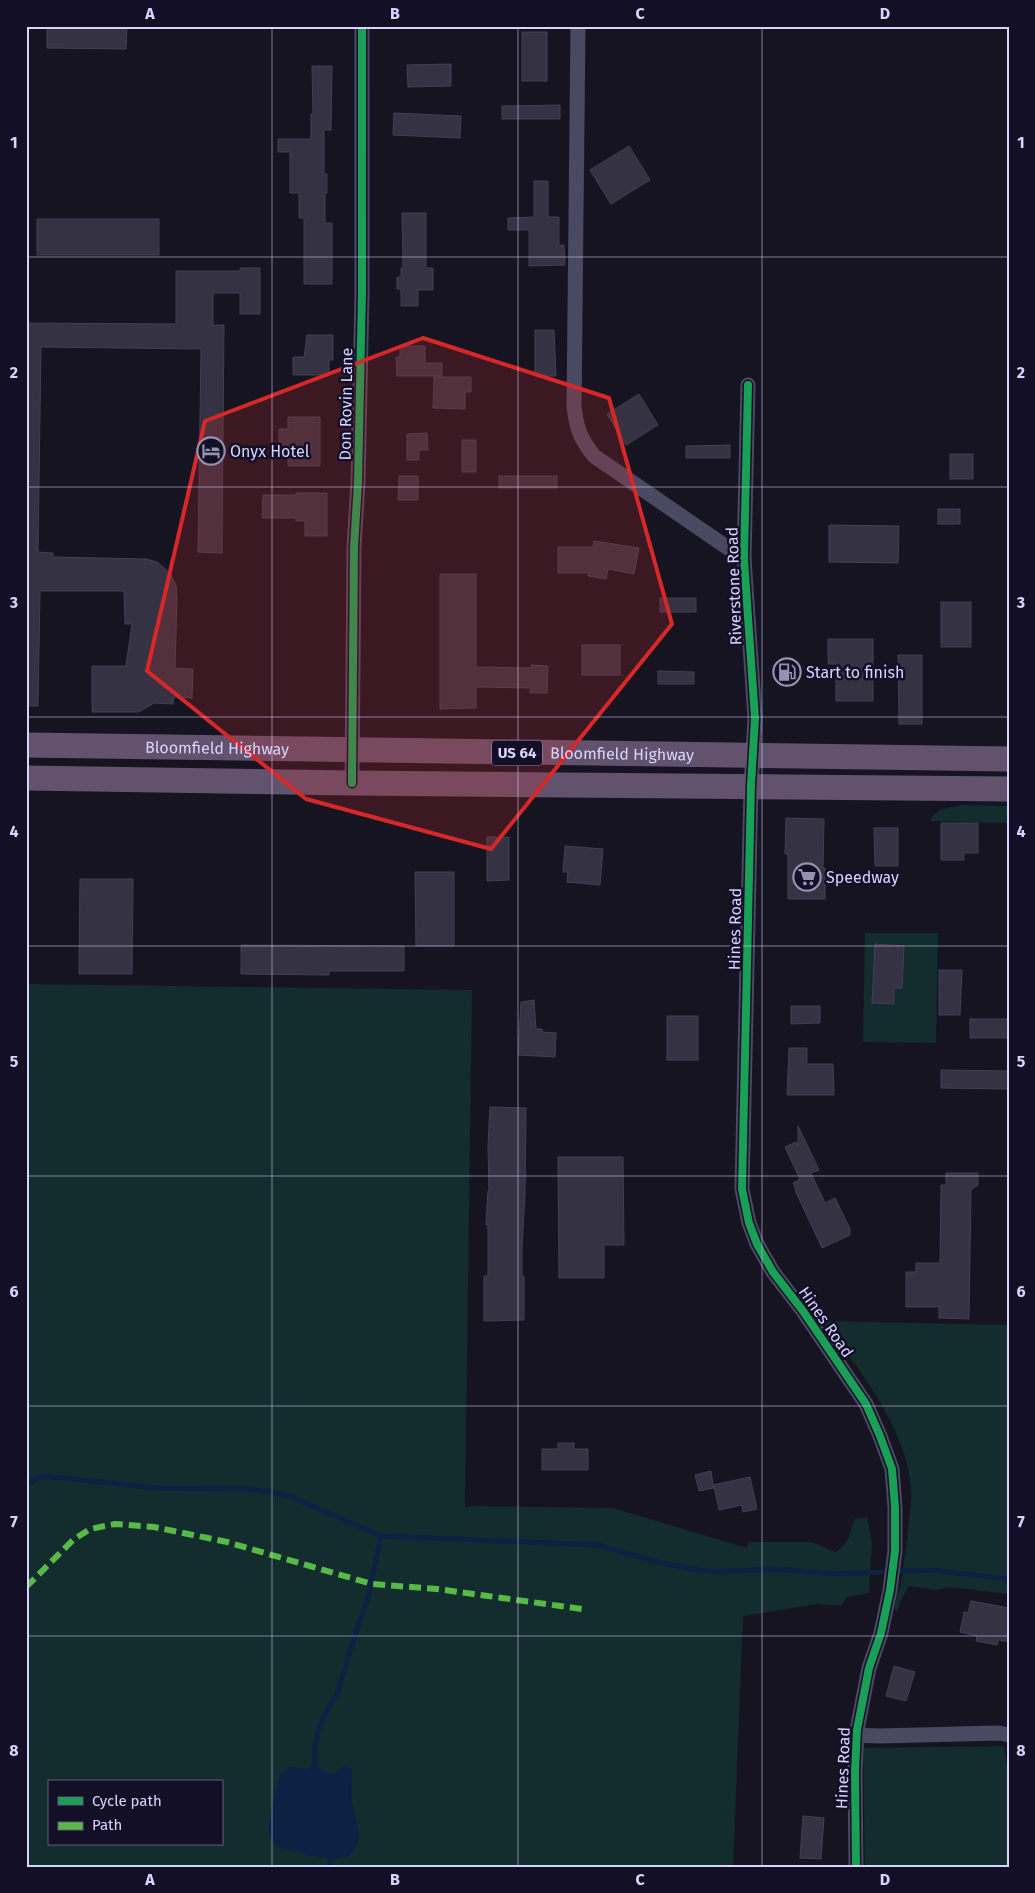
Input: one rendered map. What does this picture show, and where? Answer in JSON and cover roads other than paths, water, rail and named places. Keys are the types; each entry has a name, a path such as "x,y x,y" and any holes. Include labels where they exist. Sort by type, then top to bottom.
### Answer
{"highway":[{"name":"Bloomfield Highway","path":"26,745 1009,759"},
{"name":"Bloomfield Highway","path":"26,778 1009,789"}],"street":[{"name":"Don Rovin Lane","path":"352,783 354,547 358,482 362,293 362,26"},
{"path":"578,26 574,407 576,424 582,440 594,456 744,559"},
{"name":"Riverstone Road","path":"748,384 744,559 755,718 751,786"},
{"name":"Hines Road","path":"751,786 742,1171 745,1207 757,1244 766,1261 803,1311 866,1404 892,1469 895,1507 895,1550 890,1590 881,1633 868,1668 857,1735 855,1770 856,1867"},
{"path":"857,1735 999,1733 1009,1735"}],"water":[{"path":"346,1765 352,1769 351,1797 359,1834 357,1846 349,1856 336,1859 313,1856 281,1848 272,1841 268,1830 279,1776 288,1767 306,1769 315,1766 332,1775"}],"waterway":[{"path":"26,1485 42,1476 157,1488 251,1489 287,1495 381,1536 598,1545 665,1564 714,1572 775,1569 835,1574 931,1570 1009,1579"},
{"path":"314,1771 315,1745 319,1728 328,1708 336,1697 367,1603 381,1536"},
{"path":"329,1853 331,1867"}],"place":[{"name":"Onyx Hotel","path":"211,451"},
{"name":"Start to finish","path":"787,672"},
{"name":"Speedway","path":"807,877"}]}
